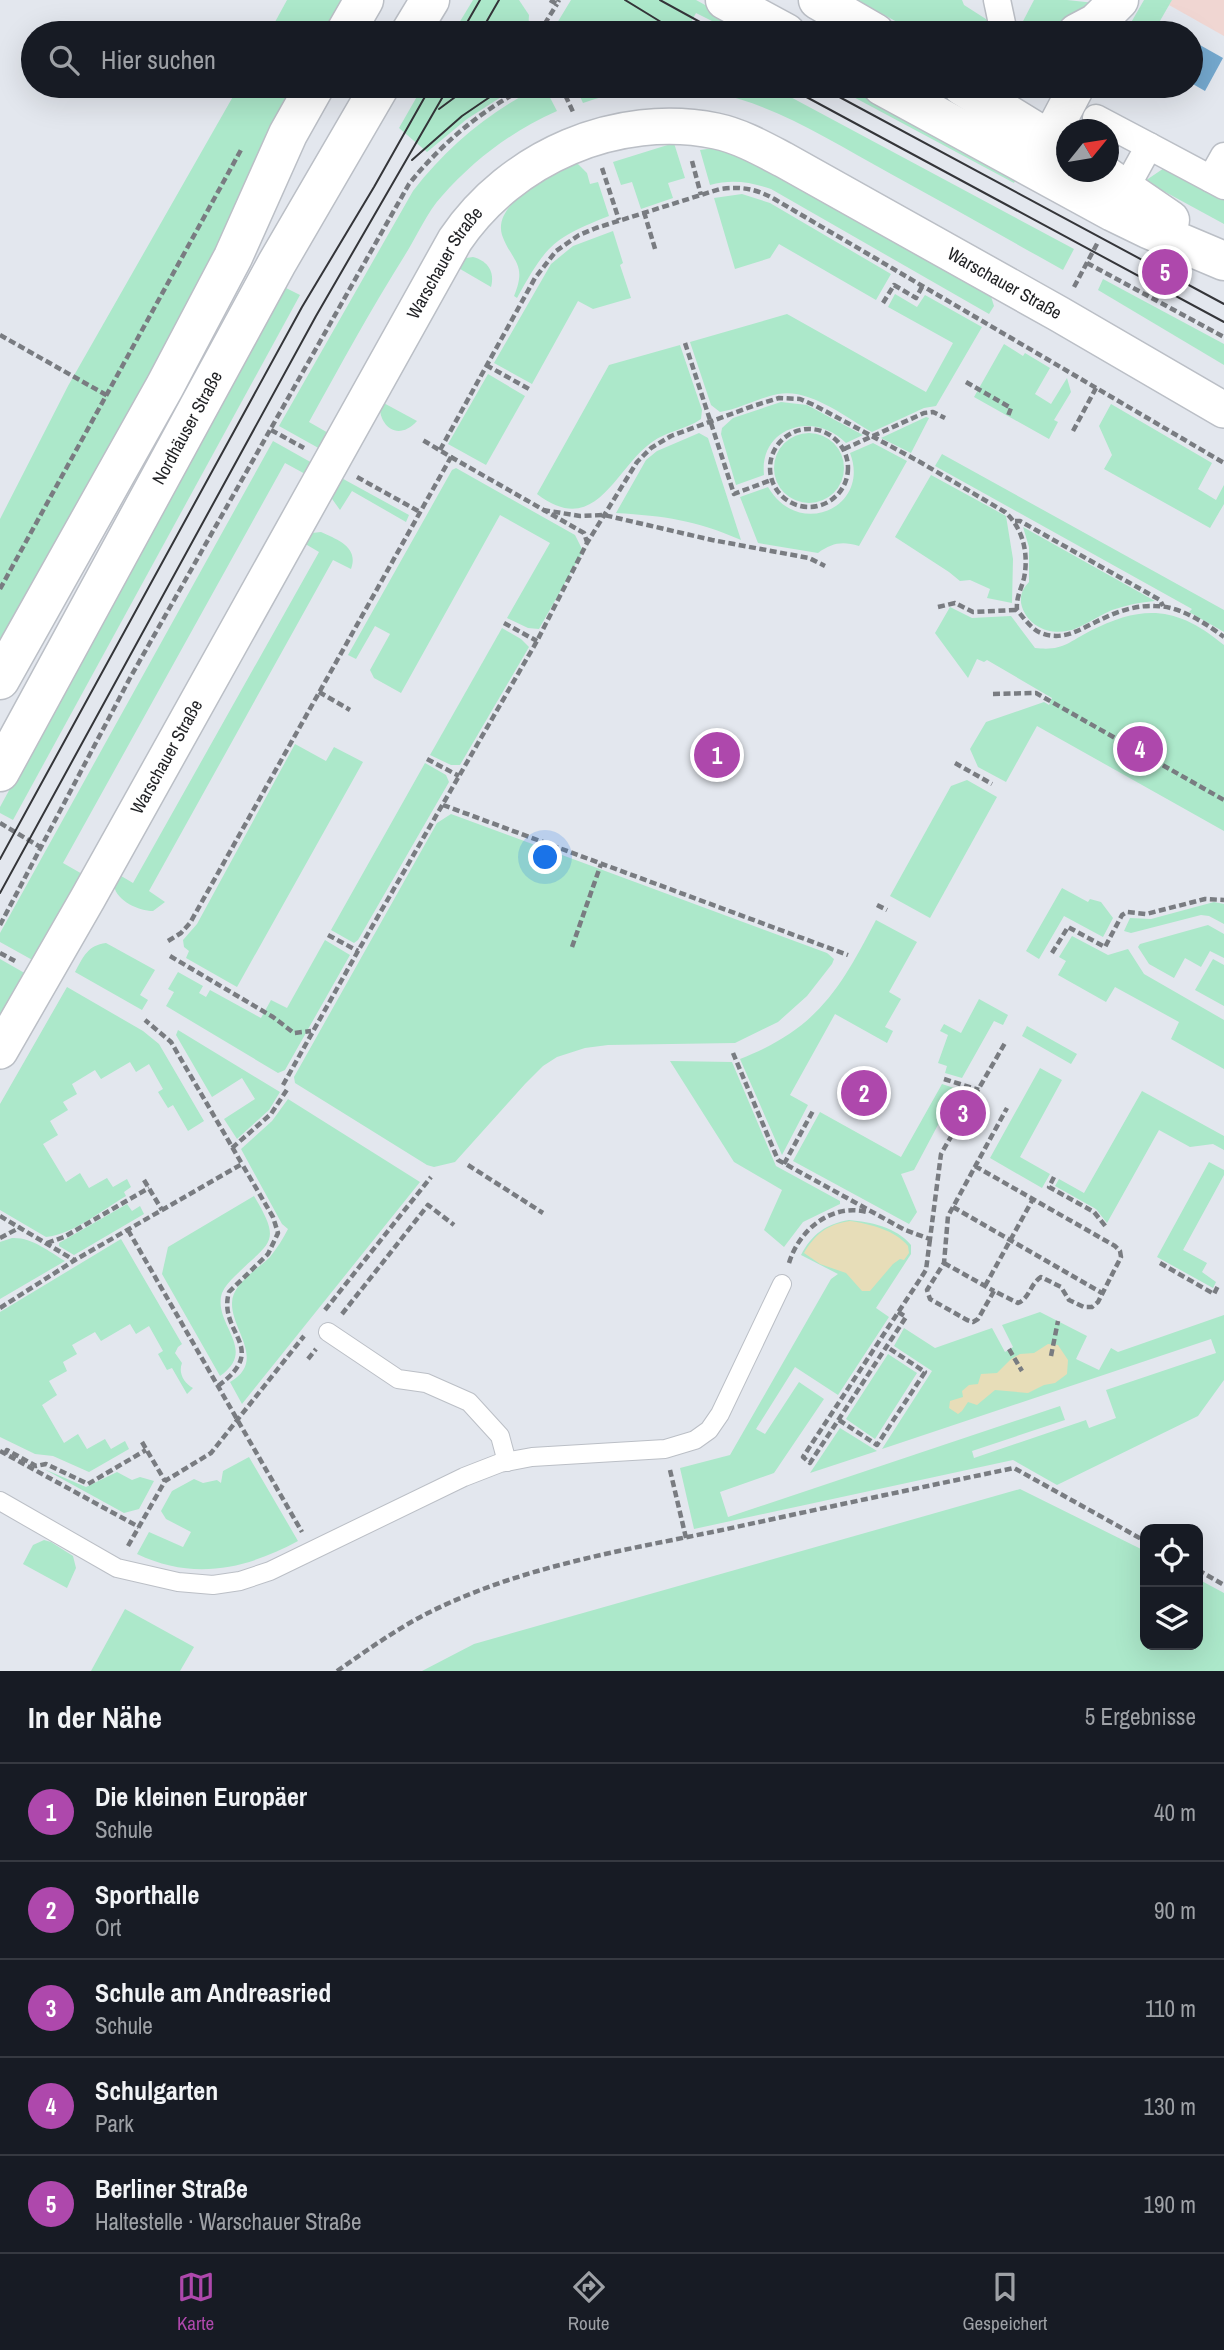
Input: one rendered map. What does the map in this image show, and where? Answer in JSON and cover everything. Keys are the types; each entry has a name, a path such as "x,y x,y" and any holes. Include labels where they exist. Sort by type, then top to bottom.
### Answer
{"main road":[{"path":"352,21 364,0"},
{"path":"417,21 429,0"},
{"path":"724,0 763,21"},
{"path":"818,0 854,21"},
{"path":"1098,21 1120,0"},
{"path":"0,680 165,386 233,257 288,134 308,98"},
{"name":"Nordhäuser Straße","path":"0,772 277,264 373,98"},
{"path":"913,98 1050,152"},
{"path":"978,98 1148,229 1221,259"},
{"path":"1119,176 1126,188 1221,259"}],"street":[{"path":"997,0 1001,21"},
{"path":"1110,21 1120,0"},
{"path":"1050,152 1072,98"},
{"path":"1096,118 1149,146 1220,174"},
{"name":"Warschauer Straße","path":"0,1051 102,874 455,240 480,207 517,175 563,149 613,132 670,126 719,131 756,146 1059,314 1224,410"},
{"path":"1119,171 1149,146"}],"lane":[{"path":"0,1501 117,1568 178,1583 213,1585 240,1581 270,1571 464,1477 507,1462 532,1457 665,1449 695,1440 709,1430 727,1400 782,1284"},
{"path":"328,1332 398,1379 426,1382 469,1402 500,1436 507,1462"}],"path":[{"path":"546,21 558,2 550,0"},
{"path":"0,925 130,678 409,184 425,163 456,135 509,98"},
{"path":"0,589 247,138"},
{"path":"587,140 598,156 620,220"},
{"path":"440,450 547,260 579,235 620,220 720,188 747,188 762,192 1224,463"},
{"path":"644,212 656,252"},
{"path":"1087,262 1224,337"},
{"path":"883,303 894,285 916,298 923,285"},
{"path":"0,335 107,396"},
{"path":"685,343 734,494 771,480"},
{"path":"486,365 529,389"},
{"path":"966,382 1011,408 1008,416"},
{"path":"1073,431 1096,388"},
{"path":"233,1148 271,1114 313,1030 537,641 604,515 637,462 651,448 670,436 779,398 800,399 1160,600 1163,606"},
{"path":"844,449 924,413 933,412 945,418"},
{"path":"818,430 836,439 844,449 849,463 844,489 823,506 799,506 785,499 771,480 771,456 779,443 792,433 818,430"},
{"path":"421,439 584,533 587,543"},
{"path":"168,941 190,923 451,457"},
{"path":"543,510 580,516 604,515 712,540 808,558 825,566"},
{"path":"1015,521 1024,547 1024,578 1018,590 1017,610 1038,632 1052,636 1068,636 1123,611 1137,607 1163,606 1184,613 1224,637"},
{"path":"938,607 955,603 973,612 1017,610"},
{"path":"504,623 537,641"},
{"path":"319,692 350,710"},
{"path":"993,694 1036,693 1224,800"},
{"path":"427,760 460,776"},
{"path":"955,763 992,784"},
{"path":"443,805 848,955"},
{"path":"0,823 42,848"},
{"path":"572,947 601,864"},
{"path":"1052,953 1068,927 1105,947 1122,915 1127,912 1146,914 1205,899 1224,900"},
{"path":"877,905 887,910"},
{"path":"328,935 358,951"},
{"path":"170,956 273,1017 294,1033 313,1030"},
{"path":"145,1020 171,1042 273,1217 278,1233 268,1254 229,1292 229,1314 243,1356 237,1370 218,1386"},
{"path":"898,1312 906,1317 810,1463 803,1458 898,1312 926,1270 941,1154 1005,1043"},
{"path":"733,1053 778,1160 905,1230 930,1239"},
{"path":"944,1079 979,1090"},
{"path":"994,1291 974,1322 927,1295 927,1290 944,1263 948,1216 1007,1108"},
{"path":"784,1164 814,1109"},
{"path":"0,1308 242,1164"},
{"path":"468,1165 543,1213"},
{"path":"944,1263 1013,1301 1022,1301 1034,1282 1041,1278 1061,1287 1069,1300 1084,1307 1092,1307 1121,1257 1115,1246 975,1166"},
{"path":"323,1312 431,1177"},
{"path":"1054,1177 1049,1187 1094,1212 1106,1227"},
{"path":"144,1180 162,1210"},
{"path":"47,1243 75,1231 149,1188"},
{"path":"985,1286 1033,1199"},
{"path":"308,1359 428,1205 454,1225"},
{"path":"953,1207 1102,1293"},
{"path":"782,1284 792,1252 808,1229 818,1221 844,1211 875,1214"},
{"path":"0,1216 75,1261"},
{"path":"0,1238 21,1227"},
{"path":"128,1230 313,1550"},
{"path":"1160,1264 1214,1294 1219,1284"},
{"path":"1051,1356 1058,1321"},
{"path":"117,1568 165,1481 211,1453 306,1334"},
{"path":"839,1420 877,1445 925,1372 887,1347"},
{"path":"1009,1349 1022,1371"},
{"path":"142,1442 165,1481"},
{"path":"665,1449 686,1538"},
{"path":"3,1453 7,1450 36,1466 46,1464 89,1484 146,1450"},
{"path":"3,1453 139,1527"},
{"path":"337,1671 426,1614 507,1580 577,1561 1014,1468 1140,1538"},
{"path":"1203,1573 1224,1585"}],"shaded area":[{"path":"1172,0 1224,0 1224,36 1203,24 1203,21 1197,21 1169,5"}],"green space":[{"path":"287,0 346,0 334,21 276,21"},
{"path":"473,0 519,0 529,15 529,21 460,21"},
{"path":"571,0 696,0 729,18 727,21 712,21 696,13 692,21 558,21"},
{"path":"857,0 962,0 964,5 989,21 895,21"},
{"path":"1034,0 1095,3 1077,21 1023,21"},
{"path":"1144,0 1172,0 1160,21 1132,21"},
{"path":"232,98 290,98 242,190 200,283 0,648 0,519 68,386"},
{"path":"416,98 499,98 467,119 427,152 399,128"},
{"path":"519,98 550,98 557,111 510,137 481,158 437,202 309,422 330,434 322,450 279,426 413,191 455,145"},
{"path":"581,98 602,98 583,103"},
{"path":"733,98 792,98 1074,249 1063,270 816,132"},
{"path":"855,98 878,98 1019,173 1014,183"},
{"path":"674,143 685,178 668,183 673,198 641,209 632,182 621,185 613,162"},
{"path":"728,149 989,290 994,306 989,314 771,189 741,182 710,185 700,150"},
{"path":"576,162 587,173 590,184 598,182 609,216 575,231 552,246 536,266 517,298 514,296 519,269 502,235 501,223 506,211 527,190"},
{"path":"1173,162 1193,182 1224,200 1224,224 1145,181"},
{"path":"742,194 770,203 891,274 876,300 779,244 770,258 735,269 714,198"},
{"path":"613,231 631,298 593,309 578,301 532,384 494,363 551,264 573,246"},
{"path":"473,257 483,261 489,268 491,287 455,266 466,258"},
{"path":"1103,279 1224,344 1224,365 1098,290"},
{"path":"286,288 300,295 13,820 0,813 0,807 258,333"},
{"path":"895,294 917,307 925,295 982,327 936,406 924,408 872,432 827,405 802,395 778,394 720,412 711,405 690,342 787,314 926,392 953,343 888,307"},
{"path":"1004,344 1050,368 1035,394 1051,404 1067,378 1071,392 1054,420 1058,422 1049,439 974,397"},
{"path":"680,345 702,410 701,419 652,442 602,495 589,504 575,509 557,506 537,494 609,365"},
{"path":"488,374 525,396 486,465 448,444"},
{"path":"380,401 417,421 402,431 390,428 382,417"},
{"path":"781,402 807,405 863,435 846,443 819,427 791,429 779,435 770,445 765,458 764,475 736,485 721,434 722,428 733,418"},
{"path":"1111,404 1212,463 1198,489 1216,500 1224,485 1224,504 1210,528 1104,469 1112,455 1099,426"},
{"path":"929,418 911,453 881,438"},
{"path":"699,433 708,438 741,540 680,520 616,513 646,460 657,451"},
{"path":"809,433 828,439 838,449 844,468 838,487 828,497 809,503 790,497 780,487 774,468 780,449 790,439"},
{"path":"273,441 314,464 307,475 285,463 63,863 84,875 36,962 0,942 0,933"},
{"path":"873,443 907,461 859,546 837,544 818,553 758,543 740,497 768,487 781,503 797,512 813,514 828,510 841,501 850,489 854,472 850,453"},
{"path":"942,454 1224,610 1224,632 1189,612 1192,609 935,466"},
{"path":"456,468 575,535 583,551 539,629 528,628 507,618 550,543 500,515 401,693 374,678 370,670 390,634 375,626 356,659 348,655 452,470"},
{"path":"336,475 409,515 406,522 352,491 340,510 330,496"},
{"path":"931,475 1006,516 1013,559 1012,603 987,598 990,589 970,580 960,581 895,537"},
{"path":"1023,527 1155,601 1112,610 1069,631 1045,630 1037,626 1026,615 1021,603 1022,593 1029,582 1029,547"},
{"path":"321,532 340,541 350,550 353,561 351,569 333,560 149,891 165,902 153,911 129,904 116,891 116,873 133,883 319,552 302,542 312,533"},
{"path":"950,607 972,618 1011,616 1035,648 1059,647 1109,622 1143,613 1175,616 1207,632 1224,645 1224,831 1037,726 1006,782 978,767 970,749 986,722 1044,702 1049,705 1052,698 987,660 984,662 977,659 968,678 935,633"},
{"path":"502,628 529,647 460,765 451,765 430,755"},
{"path":"295,744 326,761 334,747 363,762 237,987 186,958 189,951 184,947 183,940 197,924"},
{"path":"425,763 446,775 449,782 354,943 331,930"},
{"path":"967,780 997,797 930,918 890,896 951,786"},
{"path":"451,814 827,953 834,959 807,996 778,1022 735,1043 608,1045 585,1048 557,1057 543,1066 525,1084 455,1162 434,1167 427,1165 295,1083 294,1077 437,823"},
{"path":"1062,888 1088,902 1090,899 1101,902 1113,918 1103,937 1064,916 1039,959 1026,951"},
{"path":"1214,902 1224,904 1224,924 1201,915 1131,933 1124,931 1130,918 1151,919"},
{"path":"876,920 917,942 889,992 901,999 885,1027 893,1031 887,1043 835,1014 790,1095 808,1105 782,1155 740,1059 789,1034 823,1004 850,967"},
{"path":"1208,925 1224,934 1224,958 1210,951 1201,967 1185,958 1174,978 1149,964 1138,947 1140,944"},
{"path":"1072,936 1108,955 1128,949 1144,974 1224,1020 1224,1069 1171,1039 1179,1022 1115,987 1106,1002 1058,975 1066,961 1059,957"},
{"path":"325,940 350,955 285,1070 278,1073 166,1006 174,992 168,989 178,972 203,986 199,993 206,997 210,990 261,1018 271,1000 287,1008"},
{"path":"106,943 155,970 140,995 148,1000 142,1010 75,972 90,949"},
{"path":"0,959 28,975 0,1022"},
{"path":"1213,959 1224,965 1224,1006 1195,990"},
{"path":"67,987 143,1031 159,1044 204,1121 188,1131 173,1105 168,1108 158,1092 163,1089 149,1064 136,1072 130,1062 101,1079 95,1070 72,1084 77,1094 63,1102 68,1110 50,1121 58,1135 43,1144 66,1182 80,1173 89,1188 107,1178 113,1187 127,1179 131,1187 124,1192 126,1196 88,1221 46,1237 0,1210 0,1104"},
{"path":"979,999 1008,1015 1003,1025 994,1021 962,1078 945,1073 947,1066 938,1063 948,1035 940,1031 944,1024 961,1033"},
{"path":"1027,1026 1077,1054 1071,1064 1022,1036"},
{"path":"178,1030 280,1092 269,1110 237,1139 224,1119 255,1099 242,1078 212,1097 176,1035"},
{"path":"670,1061 732,1062 776,1166 840,1201 840,1204 803,1222 784,1247 764,1230 782,1190 734,1162"},
{"path":"1040,1068 1062,1080 1020,1157 1050,1174 1042,1188 990,1158"},
{"path":"942,1084 957,1089 914,1170 901,1174 917,1212 909,1224 793,1161 820,1112 901,1157"},
{"path":"1142,1091 1224,1136 1224,1150 1213,1144 1190,1147 1159,1130 1107,1223 1096,1209 1055,1186 1059,1179 1084,1193"},
{"path":"288,1099 420,1182 242,1404 230,1382 241,1374 247,1355 233,1313 233,1296 246,1277 270,1257 288,1229 282,1224 241,1149 272,1121"},
{"path":"1209,1162 1224,1170 1224,1175 1183,1250 1207,1263 1202,1272 1216,1282 1213,1288 1157,1257"},
{"path":"254,1196 270,1233 264,1248 231,1280 222,1293 223,1315 235,1346 235,1356 231,1366 220,1376 162,1274 168,1247"},
{"path":"127,1204 132,1211 140,1206 144,1214 74,1255 59,1246 59,1243"},
{"path":"849,1220 891,1230 911,1245 911,1254 876,1308 889,1317 838,1395 795,1367 756,1429 765,1434 799,1382 824,1399 774,1473 720,1492 728,1517 1060,1406 1065,1420 972,1451 974,1458 1086,1420 1089,1428 1116,1418 1106,1390 1216,1353 1211,1339 882,1449 932,1371 894,1346 904,1328 935,1348 992,1328 1005,1352 1013,1347 1002,1325 1040,1312 1087,1336 1076,1359 1099,1370 1111,1348 1118,1352 1224,1315 1224,1380 1198,1416 1057,1485 1013,1460 694,1529 680,1468 730,1455 831,1279 838,1274 801,1255 820,1231"},
{"path":"12,1238 33,1242 65,1261 0,1299 0,1242"},
{"path":"121,1239 182,1344 175,1353 182,1363 183,1377 193,1388 187,1394 172,1368 167,1370 158,1354 163,1351 149,1326 136,1334 130,1324 101,1341 95,1332 72,1345 77,1354 63,1362 67,1371 49,1381 57,1395 42,1405 64,1443 78,1434 87,1449 105,1439 111,1449 125,1441 129,1449 89,1472 53,1456 35,1454 0,1437 0,1312"},
{"path":"888,1354 917,1373 875,1439 846,1419"},
{"path":"840,1428 877,1451 810,1473"},
{"path":"249,1457 298,1541 259,1559 219,1568 179,1567 137,1554 149,1532 183,1547 191,1532 166,1519 161,1511 172,1491 194,1479 203,1483 217,1480 221,1483 223,1471"},
{"path":"44,1469 86,1487 117,1472 132,1480 140,1477 154,1481 139,1509 124,1513"},
{"path":"1020,1489 1140,1549 1140,1650 1203,1650 1203,1582 1224,1593 1224,1671 422,1671 474,1644"},
{"path":"44,1540 73,1556 76,1568 67,1588 23,1564 33,1545"},
{"path":"125,1609 194,1647 180,1671 91,1671"}],"sand":[{"path":"850,1221 889,1232 908,1246 909,1253 904,1260 900,1259 893,1264 870,1291 862,1291 846,1273 820,1264 804,1253 823,1231"},
{"path":"1048,1344 1058,1345 1068,1360 1067,1374 1055,1383 1028,1393 995,1390 977,1405 968,1402 958,1414 949,1408 950,1401 963,1397 962,1391 969,1385 978,1384 981,1374 997,1373 1011,1359 1020,1354 1034,1353"}],"water":[{"path":"1203,47 1223,58 1205,91 1203,90"}],"tram line":[{"path":"468,21 480,0"},
{"path":"487,21 499,0"},
{"path":"625,0 659,21"},
{"path":"660,0 698,21"},
{"path":"0,859 302,307 424,98"},
{"path":"0,893 316,316 442,98"},
{"path":"439,109 454,98"},
{"path":"412,160 462,116 488,98"},
{"path":"808,98 1224,322"},
{"path":"841,98 1224,304"}],"place":[{"name":"Berliner Straße","path":"1165,272"},
{"name":"Schulgarten","path":"1140,749"},
{"name":"Die kleinen Europäer","path":"717,755"},
{"name":"Sporthalle","path":"864,1093"},
{"name":"Schule am Andreasried","path":"963,1113"}]}
